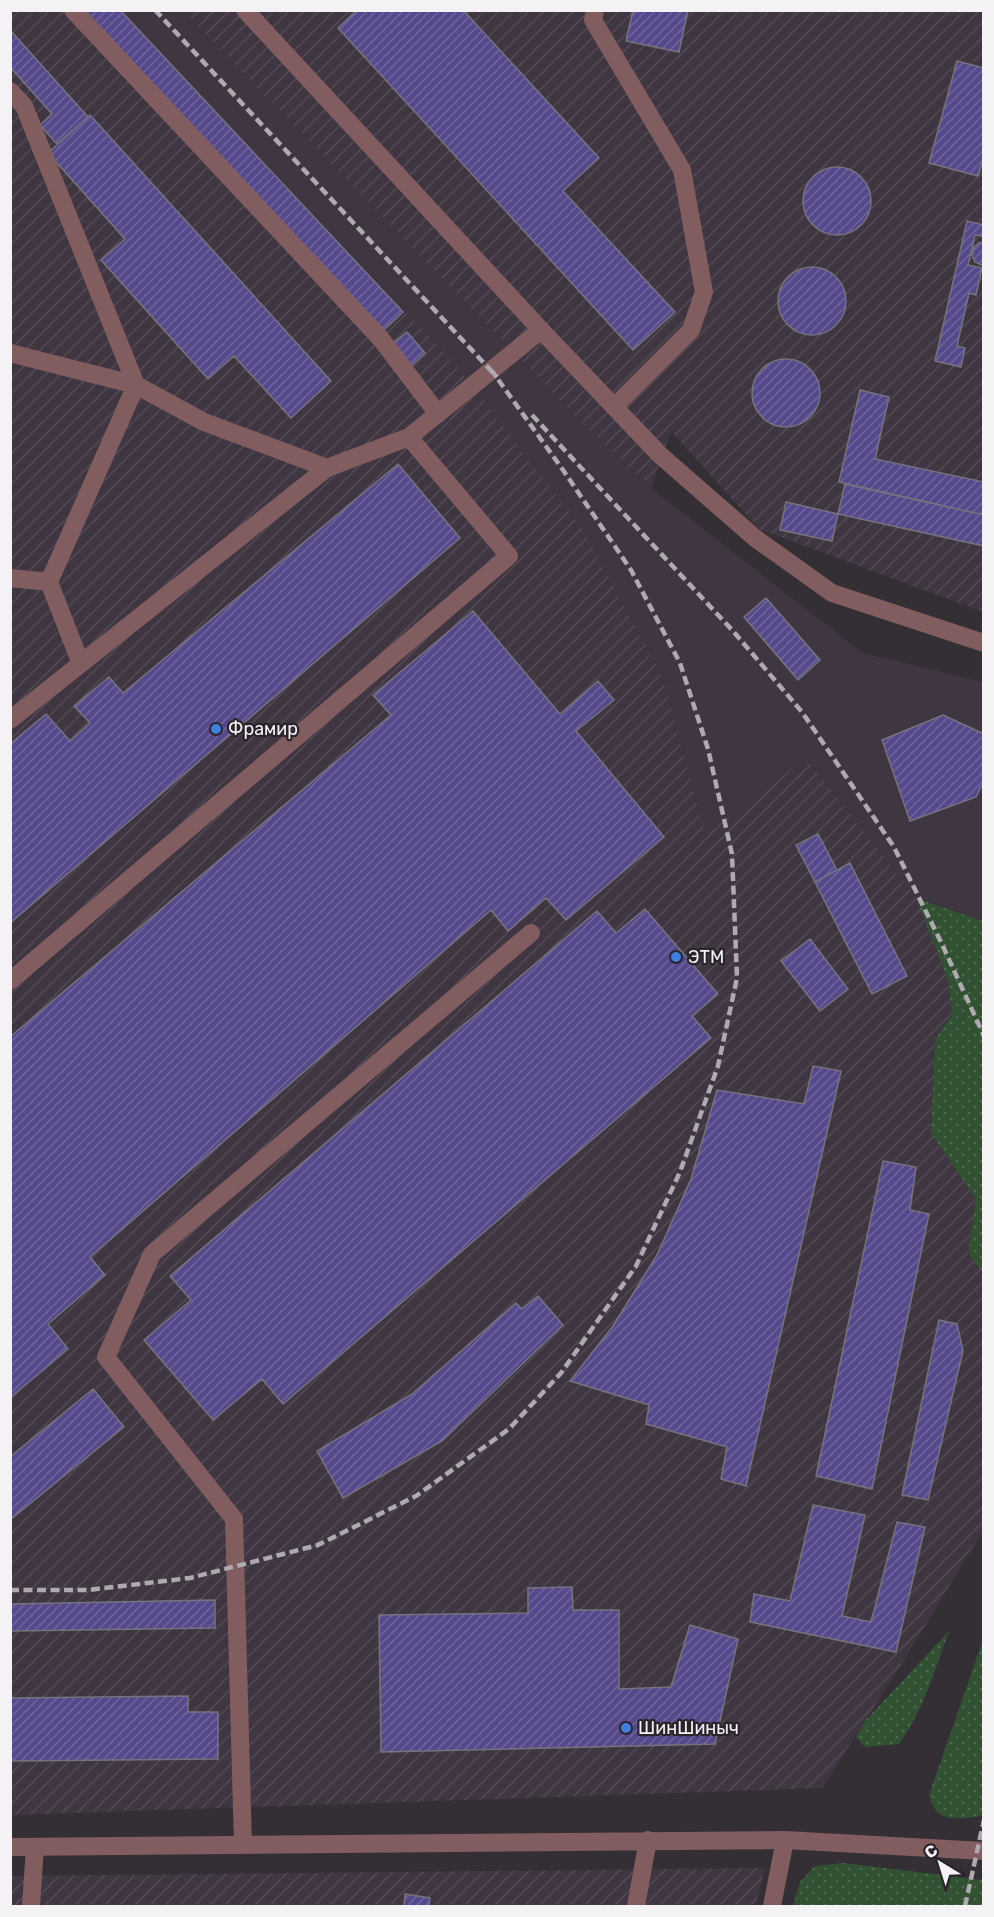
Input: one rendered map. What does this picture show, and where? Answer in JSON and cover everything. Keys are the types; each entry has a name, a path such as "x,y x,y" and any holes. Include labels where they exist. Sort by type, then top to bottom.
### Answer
{"street":[{"path":"73,10 381,339 438,414"},
{"path":"245,10 660,455 755,538 832,593 984,643"},
{"path":"595,10 593,20 682,170 704,291 691,330 614,407"},
{"path":"10,91 24,106 136,385 49,582 81,664"},
{"path":"10,720 327,468 409,437 541,330"},
{"path":"10,353 136,385 204,422 327,468"},
{"path":"10,981 509,556 409,437"},
{"path":"10,578 49,582"},
{"path":"243,1845 234,1519 106,1357 152,1254 531,933"},
{"path":"636,1906 648,1840"},
{"path":"772,1906 785,1840"},
{"path":"10,1847 785,1840 984,1851"},
{"path":"31,1906 35,1847"}],"shaded area":[{"path":"10,11 115,11 453,361 586,534 665,684 705,835 806,758 916,897 948,980 952,1015 935,1039 931,1133 976,1199 968,1252 983,1274 983,1531 822,1788 11,1815"},
{"path":"115,11 183,11 587,428 651,488 863,653 983,682 983,921 916,897 806,758 705,836 665,684"},
{"path":"183,11 983,11 983,612 759,529 671,431 651,488 587,428"},
{"path":"765,1868 756,1906 11,1906 10,1876"}],"green space":[{"path":"916,898 983,921 983,1274 968,1252 976,1199 931,1133 935,1039 952,1015 948,980"},
{"path":"949,1631 922,1704 899,1744 865,1747 856,1737 865,1721"},
{"path":"983,1640 983,1816 950,1818 937,1812 929,1795"},
{"path":"843,1863 983,1880 983,1906 793,1906 800,1882 815,1866"}],"building":[{"path":"84,10 120,10 403,312 384,330"},
{"path":"357,10 463,10 599,158 563,191 675,312 633,350 338,28"},
{"path":"633,10 688,10 679,52 626,41"},
{"path":"10,30 88,117 57,144 40,125 52,114 10,67"},
{"path":"957,61 984,68 984,157 978,176 929,163"},
{"path":"90,115 331,381 291,418 234,356 208,379 101,260 125,239 48,153"},
{"path":"837,167 850,170 861,177 868,188 871,201 868,214 861,225 850,232 837,235 824,232 813,225 806,214 803,201 806,188 813,177 824,170"},
{"path":"967,221 984,225 984,231 982,236 975,235 968,265 982,268 976,295 969,293 957,346 965,348 961,367 935,361"},
{"path":"984,242 984,265 982,265 975,262 972,255 974,247"},
{"path":"812,267 825,270 836,277 843,288 846,301 843,314 836,325 825,332 812,335 799,332 788,325 781,314 778,301 781,288 788,277 799,270"},
{"path":"407,332 425,353 411,366 392,344"},
{"path":"786,359 799,362 810,369 817,380 820,393 817,406 810,417 799,424 786,427 773,424 762,417 755,406 752,393 755,380 762,369 773,362"},
{"path":"860,390 889,397 875,459 984,482 984,515 839,482"},
{"path":"398,464 460,538 10,923 10,744 46,714 70,741 90,723 74,706 109,677 123,693"},
{"path":"845,484 984,515 984,546 838,514"},
{"path":"786,502 838,514 832,541 780,530"},
{"path":"766,598 820,660 798,680 744,617"},
{"path":"473,611 560,714 598,681 614,700 576,731 664,837 566,920 546,898 508,931 491,910 90,1257 105,1275 48,1324 68,1349 10,1398 10,1037 391,715 373,695"},
{"path":"943,715 984,734 984,781 976,797 910,821 882,740"},
{"path":"818,834 837,870 815,882 796,845"},
{"path":"850,863 907,976 872,994 815,882"},
{"path":"645,909 718,994 692,1016 711,1038 283,1404 262,1379 213,1420 144,1340 191,1300 170,1276 597,911 616,933"},
{"path":"810,939 848,989 820,1011 781,961"},
{"path":"813,1066 841,1071 746,1486 721,1479 727,1447 646,1424 649,1405 570,1381 613,1326 657,1255 691,1179 717,1090 804,1104"},
{"path":"883,1161 916,1167 910,1210 929,1214 872,1489 816,1476"},
{"path":"538,1296 563,1325 442,1441 343,1498 317,1451 412,1394 516,1303 522,1309"},
{"path":"939,1320 957,1324 963,1351 928,1500 902,1495"},
{"path":"93,1389 124,1427 10,1520 10,1457"},
{"path":"813,1505 865,1515 842,1616 871,1622 897,1522 925,1527 896,1652 750,1622 754,1594 790,1601"},
{"path":"572,1587 573,1610 619,1610 619,1689 671,1687 690,1625 738,1639 715,1744 381,1752 379,1615 528,1613 528,1588"},
{"path":"215,1600 215,1628 10,1631 10,1604"},
{"path":"188,1696 188,1712 218,1712 218,1759 10,1761 10,1698"},
{"path":"405,1894 430,1898 429,1906 404,1906"}],"railway":[{"path":"155,10 497,377"},
{"path":"10,1590 88,1590 190,1578 318,1545 416,1496 509,1429 561,1373 636,1266 680,1172 718,1066 737,978 732,854 708,749 680,663 631,570 492,371"},
{"path":"532,415 733,631 802,712 894,847 984,1036"},
{"path":"965,1906 984,1820"}],"place":[{"name":"Фрамир","path":"216,729"},
{"name":"ЭТМ","path":"676,957"},
{"name":"ШинШиныч","path":"626,1728"}]}
